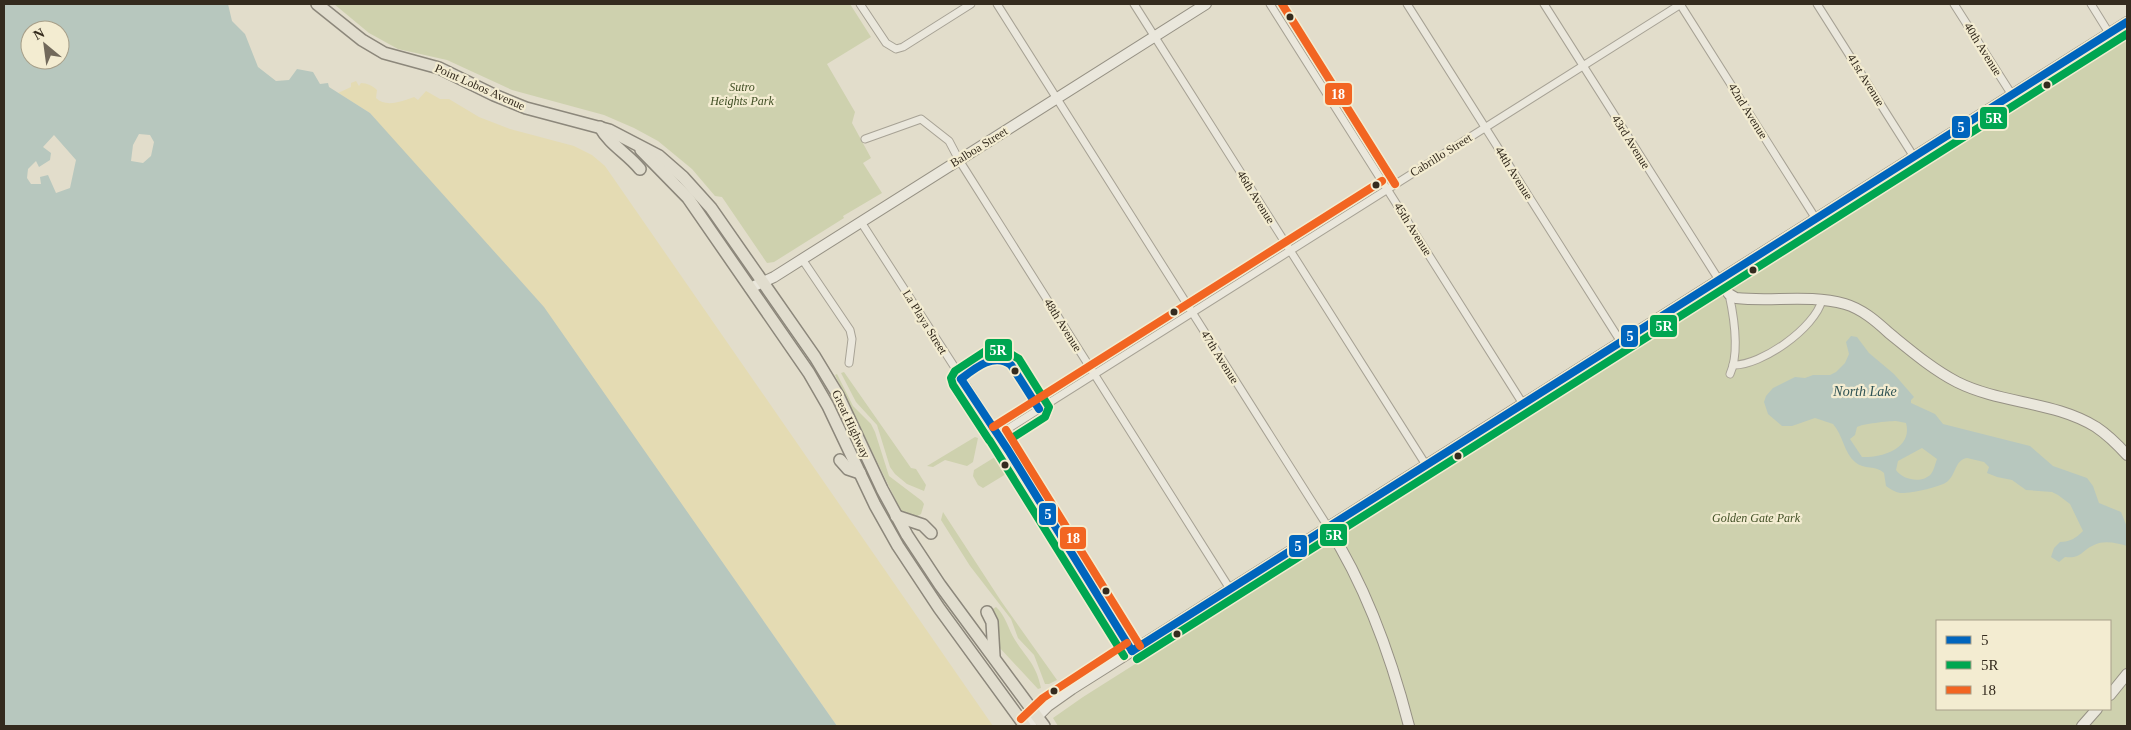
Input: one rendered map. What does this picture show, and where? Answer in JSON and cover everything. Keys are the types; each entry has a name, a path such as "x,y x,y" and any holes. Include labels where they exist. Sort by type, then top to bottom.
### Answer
{"main road":[{"name":"Point Lobos Avenue","path":"317,4 362,40 384,53 439,68 494,95 526,108 600,127"},
{"name":"Balboa Street","path":"750,288 774,277 1206,4"},
{"path":"1027,726 1052,702 2127,22"},
{"name":"Great Highway","path":"600,127 659,156 694,188 711,208 831,382 896,516 940,585 1044,726"},
{"path":"600,127 606,138 627,155 640,169"},
{"name":"Great Highway","path":"635,143 688,198 814,381 884,521 913,570 1027,726"},
{"path":"1719,280 1728,294 1741,298 1822,300 1840,303 1859,310 1956,381 1981,392 2056,410 2080,419 2104,432 2127,455"},
{"path":"840,460 848,469 860,473"},
{"path":"896,516 924,526 931,533"},
{"name":"47th Avenue","path":"1328,527 1351,566 1376,621 1395,674 1409,726"},
{"path":"987,612 992,622 994,657"},
{"path":"2111,694 2127,674"},
{"path":"2082,726 2096,710"}],"street":[{"path":"860,4 883,40 892,48 903,47 972,4"},
{"name":"47th Avenue","path":"997,4 1328,527"},
{"name":"46th Avenue","path":"1134,4 1426,465"},
{"name":"45th Avenue","path":"1270,4 1523,404"},
{"name":"44th Avenue","path":"1407,4 1621,342"},
{"name":"43rd Avenue","path":"1544,4 1719,280"},
{"name":"Cabrillo Street","path":"998,435 1680,4"},
{"name":"42nd Avenue","path":"1680,4 1816,219"},
{"name":"41st Avenue","path":"1817,4 1914,157"},
{"name":"40th Avenue","path":"1954,4 2012,95"},
{"path":"2091,4 2109,33"},
{"name":"48th Avenue","path":"865,139 923,120 949,141 959,160 1230,589"},
{"name":"La Playa Street","path":"861,222 998,435 1132,651"},
{"path":"802,259 850,330 852,339 849,363"},
{"path":"1728,294 1734,337 1733,365 1730,374"},
{"path":"1733,365 1746,363 1791,340 1818,310 1822,300"}],"green space":[{"name":"Sutro Heights Park","path":"334,4 850,4 871,37 827,64 855,112 852,123 871,158 863,163 882,193 843,216 844,218 774,262 767,263 722,197 715,196 692,169 658,141 604,115 512,90 447,60 398,49 369,33"},
{"name":"Golden Gate Park","path":"2127,37 2127,726 1058,726 1053,718 1083,697"},
{"path":"844,372 911,468 916,469 926,485 924,491 907,484 890,467 877,425 856,402 841,373"},
{"path":"837,374 853,406 871,424 889,476 924,504 921,514 914,518 901,511 835,375"},
{"path":"975,437 978,438 973,462 967,466 945,460 933,467 927,466"},
{"path":"995,457 1006,474 983,488 978,485 973,476 974,470"},
{"path":"943,512 1001,601 1057,680 1045,684 1034,655 1018,638 1011,619 970,566 941,520"},
{"path":"996,607 1005,618 1015,640 1034,667 1041,688 1038,689 998,646 990,611"}],"sand":[{"path":"356,81 359,86 363,83 374,87 377,90 376,98 385,103 395,103 414,97 418,100 426,91 440,99 449,99 479,117 510,129 574,146 592,155 605,166 993,726 837,726 598,386 370,113 338,93 351,87 351,83"}],"water":[{"path":"4,4 228,4 232,21 245,34 258,67 276,81 289,80 297,69 313,72 320,84 328,83 329,87 370,113 544,307 837,726 4,726","holes":["139,134 150,135 154,142 151,156 143,163 131,161 133,145","54,135 76,160 70,188 56,193 48,175 40,177 41,184 31,184 27,178 28,169 36,161 39,167 50,160 51,153 43,147"]},
{"name":"North Lake","path":"1851,336 1857,337 1869,353 1894,374 1914,397 1911,403 1935,414 1943,424 2030,446 2053,466 2087,478 2093,486 2099,503 2121,512 2127,527 2127,546 2110,542 2098,543 2075,557 2065,557 2059,562 2051,557 2054,548 2060,542 2073,539 2083,531 2070,504 2058,495 2052,492 2026,490 2012,480 1987,473 1989,467 1984,462 1967,458 1960,461 1951,478 1945,483 1932,488 1898,493 1886,486 1884,473 1877,469 1862,466 1851,458 1833,424 1815,418 1792,426 1782,426 1768,414 1764,402 1766,396 1773,388 1795,377 1805,378 1813,375 1830,375 1836,372 1845,363 1849,354 1846,342","holes":["1896,421 1906,423 1907,432 1905,439 1900,445 1894,450 1878,456 1862,457 1850,439 1855,435 1857,427","1922,448 1937,459 1931,474 1923,479 1913,480 1903,476 1896,470 1898,461"]}],"transit line":[{"name":"18","path":"1282,4 1395,184"},
{"name":"5","path":"1132,651 2127,22"},
{"name":"5R","path":"1137,659 2127,34"},
{"name":"18","path":"993,427 1382,181"},
{"name":"5R","path":"989,440 953,385 951,378 955,371 984,352 1003,349 1019,359 1049,407 1045,417 1012,438"},
{"name":"5","path":"961,379 985,363 998,360 1005,361 1011,365 1039,409"},
{"name":"5","path":"961,379 1008,450 1132,651"},
{"name":"18","path":"1006,430 1140,646"},
{"name":"5R","path":"990,441 1124,656"},
{"name":"18","path":"1021,719 1043,698 1127,643"}]}
